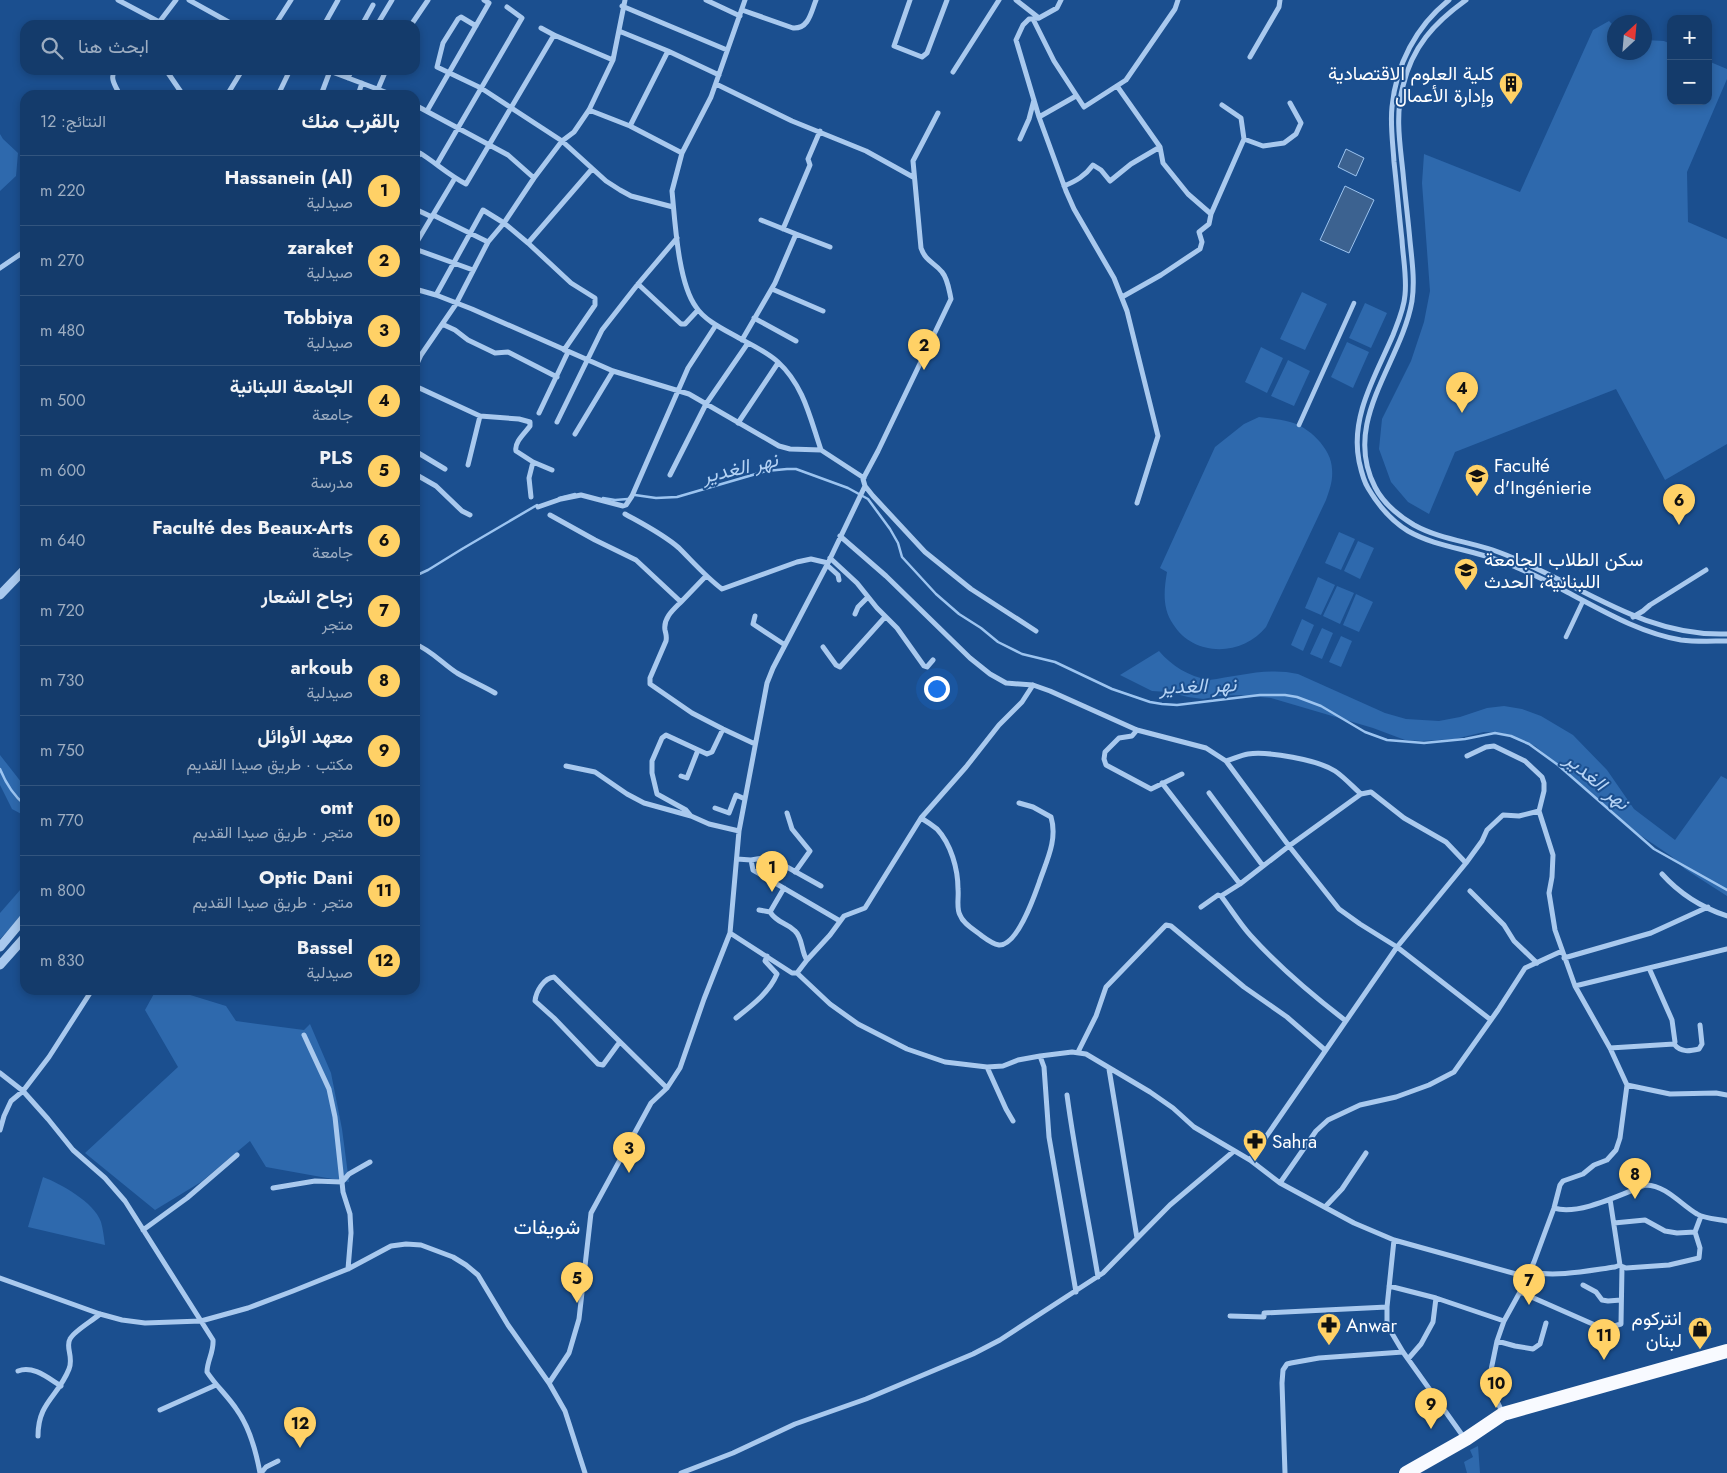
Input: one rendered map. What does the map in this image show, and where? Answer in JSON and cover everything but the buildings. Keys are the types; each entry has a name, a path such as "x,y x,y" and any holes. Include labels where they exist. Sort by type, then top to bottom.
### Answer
{"highway":[{"path":"1406,1473 1466,1439 1504,1414 1727,1351"}],"street":[{"path":"118,0 153,20"},
{"path":"160,20 176,0"},
{"path":"189,0 225,20"},
{"path":"278,20 291,0"},
{"path":"327,20 338,0"},
{"path":"380,20 392,0"},
{"path":"414,20 428,0"},
{"path":"427,111 489,3 484,0"},
{"path":"420,357 456,304 488,242 504,223 562,141 574,132 589,110 613,60 622,6 625,0"},
{"path":"706,0 740,16"},
{"path":"745,0 711,97 682,153 672,191 682,268 690,298 698,310 716,325 778,363 796,383 807,404 821,450"},
{"path":"742,10 793,28 800,28 806,24 816,0"},
{"path":"910,0 894,46 922,58 927,53 947,0"},
{"path":"953,72 998,0"},
{"path":"1016,0 1036,18 1054,61 1084,107 1126,80 1175,9 1178,0"},
{"path":"1062,0 1057,8 1036,18 1029,19 1023,25 1016,40 1039,117 1064,186 1074,209 1114,278 1122,297 1137,349 1158,436 1137,503"},
{"path":"1250,57 1279,7 1280,0"},
{"path":"1449,0 1421,28 1406,54 1391,109 1405,298 1399,319 1361,410 1356,437 1361,468 1368,489 1390,518 1410,532 1423,538 1500,561 1549,582 1630,624 1681,640 1701,642 1727,641"},
{"path":"1462,1 1435,25 1419,47 1411,61 1402,89 1398,113 1401,161 1412,262 1412,298 1402,336 1368,415 1364,438 1368,467 1375,488 1386,503 1413,524 1446,537 1469,542 1502,553 1551,575 1633,617 1684,632 1727,634"},
{"path":"365,20 373,5"},
{"path":"622,6 727,50"},
{"path":"437,164 522,18 507,7"},
{"path":"476,26 461,17 458,19 446,37 440,51 437,67 481,88 562,141 606,181 631,196 673,207"},
{"path":"542,28 613,60"},
{"path":"618,31 668,51 719,75"},
{"path":"420,153 466,184 554,35"},
{"path":"630,126 668,51"},
{"path":"112,75 118,90"},
{"path":"170,75 180,90"},
{"path":"230,90 238,75"},
{"path":"280,90 288,75"},
{"path":"323,90 330,75"},
{"path":"341,75 378,89 384,75"},
{"path":"360,90 362,83"},
{"path":"716,84 792,121 866,151 913,178"},
{"path":"1117,86 1160,147 1163,163 1188,194 1211,214"},
{"path":"1039,117 1076,96"},
{"path":"1020,139 1029,119 1034,99"},
{"path":"1244,139 1262,146 1284,143 1296,134 1301,123 1290,103"},
{"path":"1122,297 1162,275 1200,249 1202,242 1200,232 1209,224 1211,214 1232,170 1244,139 1241,118 1222,105"},
{"path":"420,108 508,155 534,178"},
{"path":"589,110 630,126 682,153"},
{"path":"549,1383 568,1353 579,1319 590,1213 651,1103 667,1088 680,1068 730,933 740,831 767,683 773,668 829,562 864,487 864,478 951,299 942,272 924,257 921,248 913,178 913,161 938,113"},
{"path":"783,229 810,165 808,159 820,132"},
{"path":"1064,186 1080,179 1093,165 1101,170 1110,181 1131,164 1160,147"},
{"path":"1394,157 1401,161"},
{"path":"528,243 592,169"},
{"path":"420,237 455,178"},
{"path":"436,295 483,210 504,223 571,283 596,300 595,305 574,333 557,377 539,413"},
{"path":"420,211 470,232 488,242"},
{"path":"761,220 830,247"},
{"path":"742,340 782,270 796,234"},
{"path":"557,422 602,330 677,238"},
{"path":"420,251 473,270"},
{"path":"0,268 20,254"},
{"path":"638,284 681,324 685,324 698,310"},
{"path":"772,289 823,311"},
{"path":"420,290 494,318 613,371 677,390 706,404 770,441 790,449 821,450 864,478"},
{"path":"1299,425 1354,303"},
{"path":"754,318 796,341"},
{"path":"442,324 455,330 468,340 495,353 508,352 557,377"},
{"path":"538,507 561,498 581,495 623,506 626,505 632,496 677,390 691,362 716,325"},
{"path":"670,475 706,404 748,343"},
{"path":"738,423 778,363"},
{"path":"575,434 613,371"},
{"path":"420,388 480,416 519,419 530,422 530,426 516,444 516,451 533,462 552,470"},
{"path":"468,465 480,416"},
{"path":"420,454 445,470"},
{"path":"531,497 529,478 533,462"},
{"path":"420,477 436,486 470,515"},
{"path":"864,487 925,552 971,589 1036,631"},
{"path":"625,514 677,546 706,576 722,589 797,562 811,559 829,562 857,583 885,617 897,628 924,666 927,667 933,660"},
{"path":"550,515 636,560 681,602"},
{"path":"1410,532 1413,524"},
{"path":"840,536 886,576 970,658 990,674 1006,683 1033,685 1137,730 1206,748 1226,762 1339,909 1397,947 1491,1020"},
{"path":"1442,545 1446,537"},
{"path":"829,562 838,575 839,580"},
{"path":"1630,624 1633,617 1650,604 1706,570"},
{"path":"0,595 20,574"},
{"path":"706,576 668,617 664,628 667,635 666,642 650,678 650,684 692,713 755,744"},
{"path":"855,614 858,607 868,597"},
{"path":"1566,637 1583,601"},
{"path":"755,616 753,624 785,645"},
{"path":"822,647 836,665 840,667 885,617"},
{"path":"420,646 457,673 495,693"},
{"path":"797,973 844,916 865,908 921,818 966,767 999,725 1022,702 1033,685"},
{"path":"691,816 686,810 657,794 651,766 652,761 662,738 666,735 707,754 712,752 723,729"},
{"path":"1137,730 1132,736 1119,738 1105,752 1106,765 1151,789 1182,774"},
{"path":"1467,756 1494,746 1526,761 1542,778 1544,791 1538,811 1553,855 1549,894 1552,920 1575,986 1610,1048 1627,1085 1620,1138 1616,1150 1607,1160 1594,1165 1583,1174 1563,1181 1560,1185 1554,1208 1528,1275 1504,1321 1497,1341 1490,1375 1492,1390 1504,1414"},
{"path":"680,776 687,778 698,750"},
{"path":"1226,762 1247,754 1263,753 1312,762 1336,771 1361,794"},
{"path":"566,766 595,772 626,794 644,803 691,816 709,824 740,831"},
{"path":"1162,783 1240,884"},
{"path":"1201,907 1218,895 1221,896 1240,884 1361,794 1371,792 1404,818 1446,842 1466,863"},
{"path":"1209,793 1263,866"},
{"path":"715,808 729,813 736,795 745,799"},
{"path":"921,818 937,829 950,851 957,875 960,917 985,938 999,945 1010,940 1026,915 1054,836 1051,817 1034,807 1018,803"},
{"path":"1250,1160 1397,947 1466,863 1482,841 1487,830 1498,818 1506,815 1520,816 1538,811"},
{"path":"787,813 792,829 810,851 795,872"},
{"path":"737,859 751,860 769,857 821,886"},
{"path":"751,860 753,870 840,921"},
{"path":"1662,874 1682,894 1717,913 1727,916"},
{"path":"770,912 784,888"},
{"path":"1470,891 1504,925 1514,941 1537,963"},
{"path":"1221,896 1250,935 1268,954 1299,984 1346,1021"},
{"path":"1564,958 1651,933 1708,907"},
{"path":"759,910 770,912 776,920 796,931 802,946 803,955 807,960"},
{"path":"0,947 20,923"},
{"path":"1078,1052 1096,1016 1106,987 1166,925 1171,926 1244,987 1287,1017 1325,1050"},
{"path":"730,933 792,973 797,973 840,1012 858,1024 918,1054 945,1062 987,1067 1003,1066 1040,1056 1078,1052 1086,1054 1150,1092 1173,1108 1194,1127 1250,1160 1280,1183 1354,1223 1394,1240 1528,1275 1567,1274 1621,1266 1626,1268 1670,1265 1699,1258 1698,1239 1695,1232 1701,1216"},
{"path":"0,965 20,943"},
{"path":"1575,986 1727,949"},
{"path":"1280,1183 1316,1131 1328,1120 1360,1105 1396,1097 1429,1085 1454,1072 1525,968 1562,951"},
{"path":"736,1018 761,996 777,974 765,961 767,956"},
{"path":"1648,968 1672,1020 1674,1044"},
{"path":"619,1042 603,1065 598,1064 535,1001 537,990 549,978 554,977 667,1088"},
{"path":"0,1130 11,1101 23,1091 50,1057 89,995"},
{"path":"1610,1048 1674,1044 1682,1051 1699,1049 1702,1044 1700,1025"},
{"path":"304,1035 329,1089 343,1192 351,1223 348,1269"},
{"path":"1040,1056 1044,1067 1049,1137 1076,1292"},
{"path":"987,1067 1013,1121"},
{"path":"1109,1068 1137,1238"},
{"path":"0,1073 23,1091 73,1150 105,1178 126,1201 213,1340 214,1348 207,1365 207,1372 244,1421 261,1473"},
{"path":"1627,1085 1670,1094 1716,1093 1727,1095"},
{"path":"1066,1095 1098,1277"},
{"path":"681,1473 733,1453 795,1424 866,1399 973,1354 1000,1340 1098,1277 1190,1187 1234,1151"},
{"path":"1325,1207 1342,1189 1366,1153"},
{"path":"143,1230 187,1198 237,1155"},
{"path":"342,1182 349,1174 370,1162"},
{"path":"274,1188 316,1181 342,1182"},
{"path":"1554,1208 1563,1211 1583,1208 1646,1185 1667,1191 1701,1216 1727,1222"},
{"path":"1520,1292 1604,1329 1620,1324 1621,1266 1610,1199"},
{"path":"1614,1223 1646,1220 1665,1231 1677,1233 1695,1232"},
{"path":"1394,1240 1387,1307 1388,1325 1403,1352 1466,1439"},
{"path":"0,1278 122,1320 145,1322 201,1321 248,1308 348,1269 391,1246 421,1245 460,1261 478,1275 490,1292 508,1325 549,1383 565,1411 586,1473"},
{"path":"1583,1285 1596,1292 1602,1300 1621,1300"},
{"path":"1390,1286 1436,1298 1504,1321"},
{"path":"1408,1359 1421,1344 1433,1322 1436,1298"},
{"path":"1230,1316 1264,1317 1264,1313 1387,1307"},
{"path":"38,1436 41,1412 61,1386 71,1362 68,1344 71,1337 100,1314"},
{"path":"1497,1341 1533,1349 1540,1344 1546,1323"},
{"path":"1284,1473 1282,1383 1285,1366 1291,1363 1319,1358 1403,1352"},
{"path":"18,1372 28,1368 61,1386"},
{"path":"160,1410 216,1385"},
{"path":"261,1473 266,1467 278,1461"}],"shaded area":[{"path":"1607,22 1607,60 1652,60 1652,40 1667,42 1667,105 1712,105 1712,63 1727,69 1727,79 1687,172 1688,222 1727,239 1727,444 1665,480 1616,389 1455,452 1429,514 1408,502 1391,482 1379,449 1382,419 1411,361 1424,322 1430,291 1422,183 1424,154 1520,192 1593,30"},
{"path":"0,134 18,153 16,176 0,191"},
{"path":"1346,149 1364,158 1356,176 1338,167"},
{"path":"1345,186 1374,200 1349,253 1320,240"},
{"path":"1302,292 1327,304 1305,350 1280,339"},
{"path":"1365,303 1387,313 1371,348 1349,338"},
{"path":"1347,342 1369,352 1353,388 1331,377"},
{"path":"1261,347 1283,358 1267,393 1245,382"},
{"path":"1288,360 1310,371 1294,406 1271,396"},
{"path":"1259,417 1297,424 1318,439 1331,461 1331,484 1326,500 1266,627 1245,644 1232,648 1206,648 1193,643 1182,635 1169,618 1165,605 1167,572 1160,568 1215,447 1244,424"},
{"path":"1339,532 1355,539 1341,570 1325,563"},
{"path":"1358,541 1374,548 1360,579 1344,571"},
{"path":"1318,577 1335,585 1321,615 1305,608"},
{"path":"1337,586 1354,593 1340,624 1323,616"},
{"path":"1356,594 1373,602 1359,632 1343,625"},
{"path":"1302,619 1314,625 1303,651 1291,645"},
{"path":"1322,628 1333,633 1322,659 1310,654"},
{"path":"1341,636 1352,641 1341,667 1329,662"},
{"path":"1159,651 1181,670 1201,678 1209,680 1242,674 1276,671 1298,674 1385,713 1406,719 1439,721 1460,717 1487,708 1504,706 1522,709 1541,716 1573,735 1607,770 1634,809 1675,840 1721,776 1727,779 1727,896 1685,869 1671,856 1637,833 1535,746 1503,733 1484,732 1455,739 1405,740 1373,728 1271,698 1239,695 1203,699 1188,697 1168,692 1152,691 1120,675"},
{"path":"0,755 20,781 20,813 12,809 0,785"},
{"path":"20,890 20,917 0,939 0,913"},
{"path":"153,995 190,995 226,1006 236,1021 304,1030 310,1024 331,1073 342,1129 349,1182 266,1167 250,1141 201,1182 155,1210 85,1153 178,1067 145,1010"},
{"path":"43,1177 67,1189 92,1208 101,1222 105,1245 28,1227"},
{"path":"1478,1446 1480,1473 1467,1473 1464,1462 1473,1457 1470,1450"}],"waterway":[{"name":"نهر الغدير","path":"635,495 656,498 677,497 766,471 796,469 848,488 868,499 890,529 898,543 902,557 936,594 959,614 998,642 1022,654 1055,662 1112,689 1150,702 1177,705 1260,695 1285,695 1297,697 1321,706 1365,732 1387,740 1424,743 1465,739 1495,733 1511,736 1529,744 1558,765 1654,849 1727,890"},
{"name":"نهر الغدير","path":"559,498 575,494"},
{"name":"نهر الغدير","path":"603,498 615,500 628,499"},
{"name":"نهر الغدير","path":"420,574 537,505"},
{"name":"نهر الغدير","path":"0,769 10,789 20,800"}],"place":[{"name":"كلية العلوم الاقتصادية وإدارة الأعمال","path":"1511,105"},
{"name":"zaraket","path":"924,370"},
{"name":"الجامعة اللبنانية","path":"1462,413"},
{"name":"Faculté d'Ingénierie","path":"1477,497"},
{"name":"Faculté des Beaux-Arts","path":"1679,525"},
{"name":"سكن الطلاب الجامعة اللبنانية، الحدث","path":"1466,591"},
{"name":"Hassanein (Al)","path":"772,892"},
{"name":"Sahra","path":"1255,1162"},
{"name":"Tobbiya","path":"629,1173"},
{"name":"arkoub","path":"1635,1199"},
{"name":"PLS","path":"577,1303"},
{"name":"زجاح الشعار","path":"1529,1305"},
{"name":"Anwar","path":"1329,1346"},
{"name":"انتركوم لبنان","path":"1700,1350"},
{"name":"Optic Dani","path":"1604,1360"},
{"name":"omt","path":"1496,1408"},
{"name":"معهد الأوائل","path":"1431,1429"},
{"name":"Bassel","path":"300,1448"}],"district":[{"name":"شويفات","path":"547,1227"}]}
